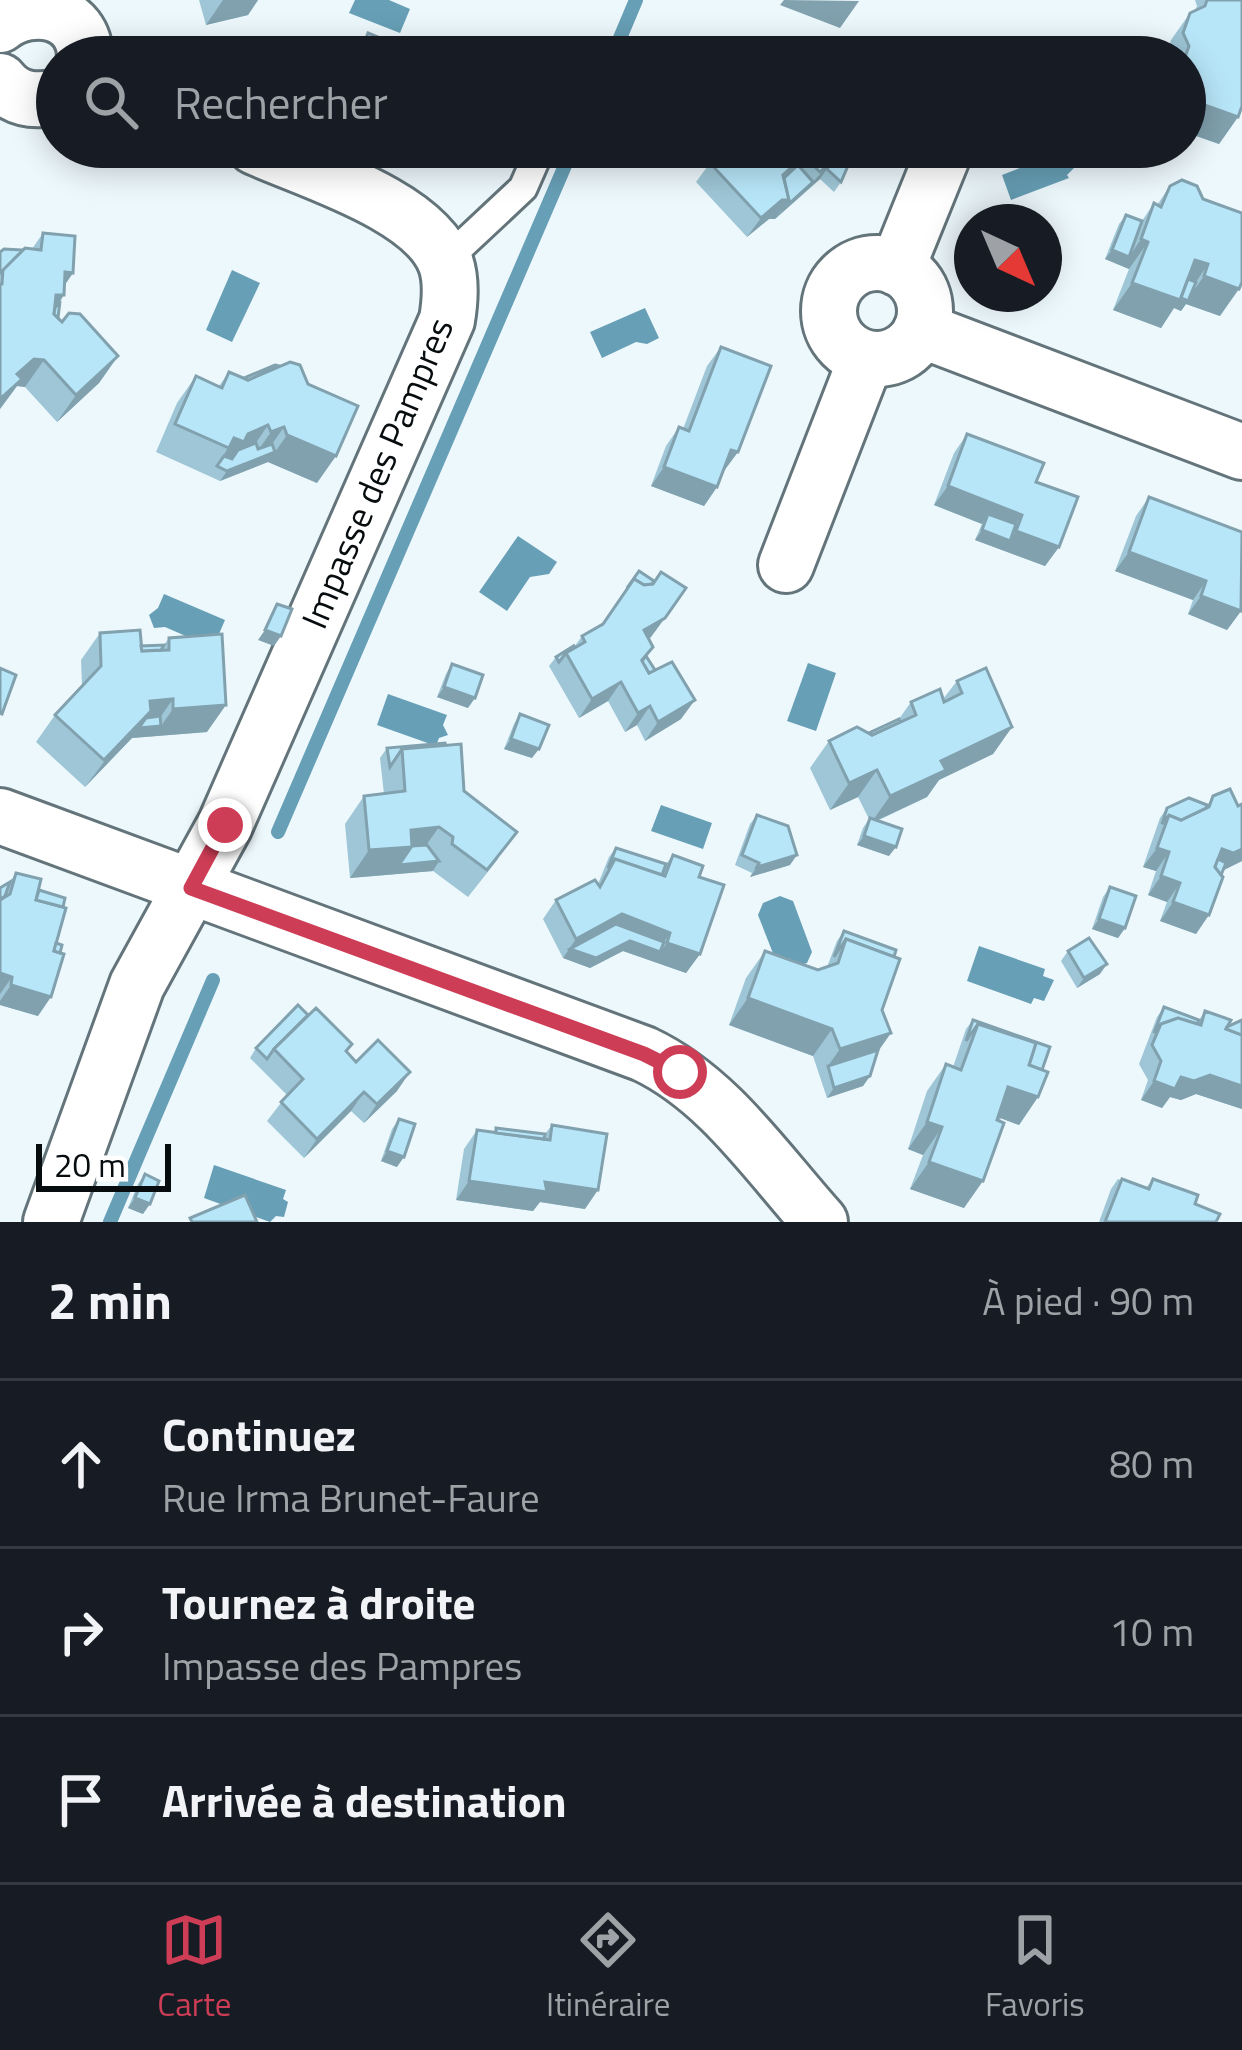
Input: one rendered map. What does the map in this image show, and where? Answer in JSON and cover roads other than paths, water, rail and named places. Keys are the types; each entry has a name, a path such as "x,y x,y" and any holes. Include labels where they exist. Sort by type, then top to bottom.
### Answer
{"street":[{"path":"0,25 20,9 38,5 57,8 72,18 83,36"},
{"path":"0,81 20,97 36,100"},
{"path":"300,168 409,218 445,261"},
{"path":"897,268 937,168"},
{"name":"Impasse des Pampres","path":"51,1222 137,985 225,825 447,320 450,280 445,261"},
{"path":"871,263 897,268 916,282 923,297 926,314 921,330 899,354 866,359 850,352 830,326 832,292 855,268 871,263"},
{"path":"921,330 1242,452"},
{"path":"787,565 866,359"},
{"path":"0,816 644,1054 680,1072 707,1095 820,1222"}],"lane":[{"path":"445,261 523,188 532,168"}],"water":[{"path":"355,0 389,0 410,9 400,33 349,13"},
{"path":"1020,168 1074,168 1069,178 1011,200 1002,175"},
{"path":"232,270 260,283 232,342 206,330"},
{"path":"645,308 659,338 647,344 636,342 602,358 590,332"},
{"path":"518,536 557,562 549,574 530,577 507,611 479,592"},
{"path":"164,594 225,620 213,648 165,627 154,628 149,615"},
{"path":"808,663 836,673 816,731 787,721"},
{"path":"388,694 447,715 443,725 448,735 439,738 436,746 377,725"},
{"path":"661,805 712,823 703,849 651,831"},
{"path":"780,896 793,901 812,952 807,963 791,969 778,966 758,915 763,903"},
{"path":"979,946 1045,969 1043,976 1054,980 1044,1001 1034,998 1031,1004 967,981"},
{"path":"214,1165 286,1190 284,1217 276,1216 270,1222 204,1198"}],"waterway":[{"path":"621,36 636,0"},
{"path":"278,832 564,168"},
{"path":"110,1222 213,980"}]}
